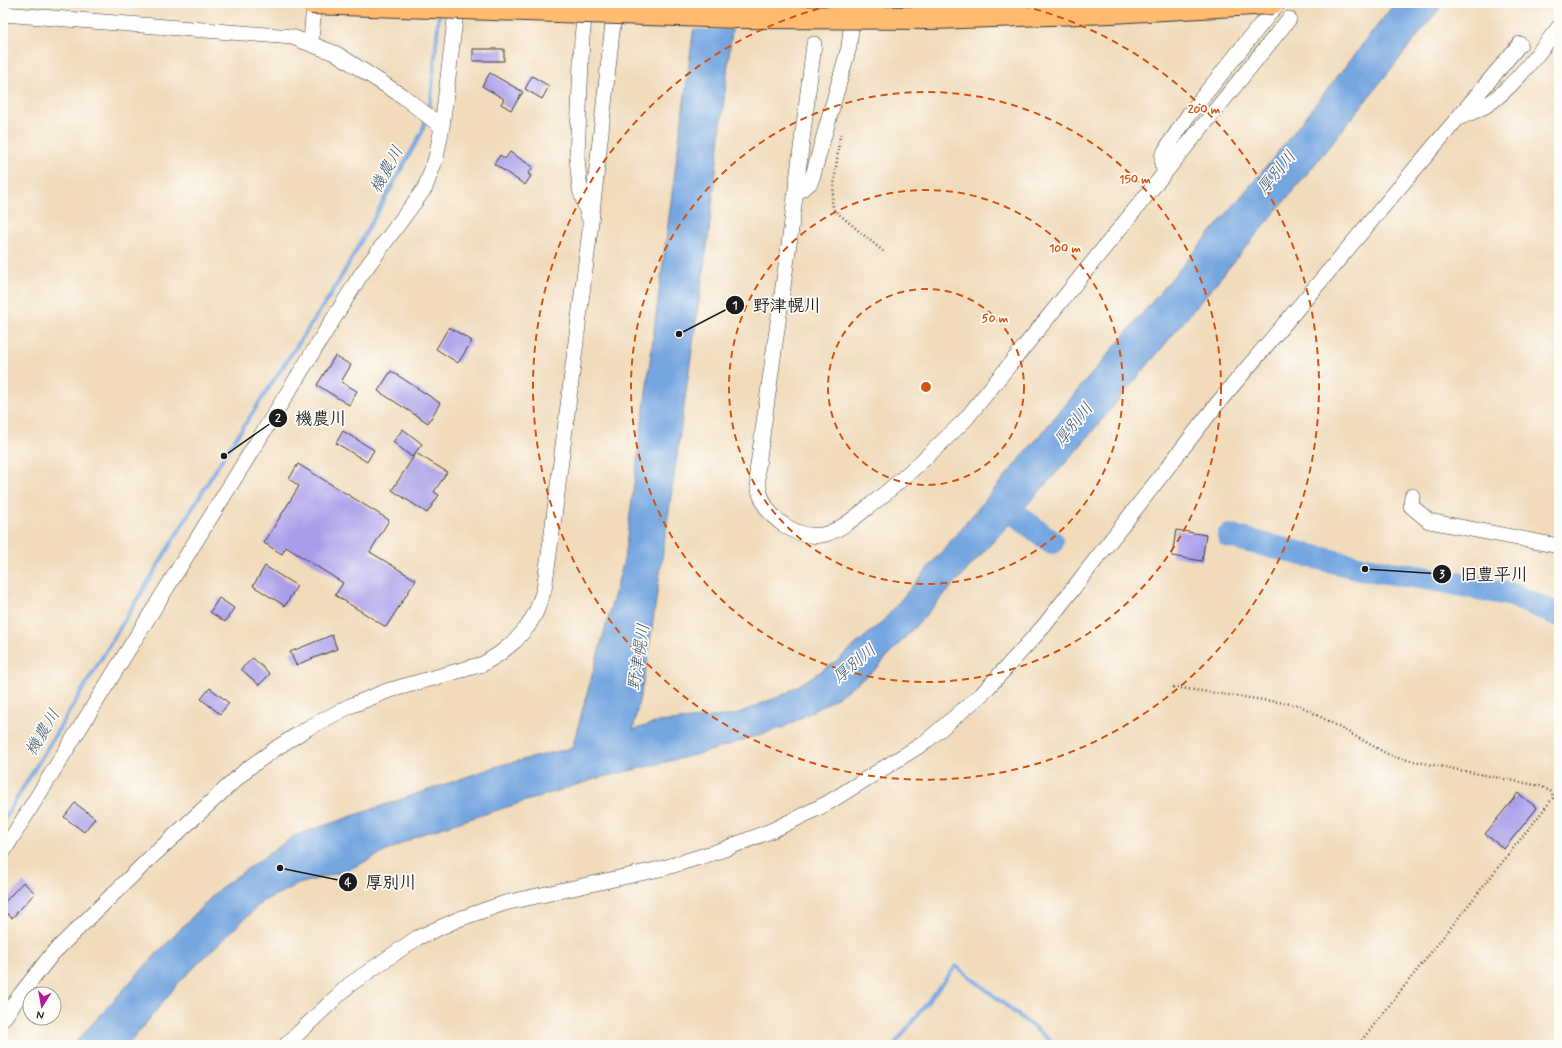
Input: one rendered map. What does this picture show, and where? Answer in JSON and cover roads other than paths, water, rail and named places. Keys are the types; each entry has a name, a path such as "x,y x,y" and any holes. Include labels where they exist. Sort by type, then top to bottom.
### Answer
{"highway":[{"path":"313,3 738,17 932,18 1111,12 1272,3"}],"street":[{"path":"310,43 313,3"},
{"path":"3,852 347,297 425,188 436,158 437,123 457,3"},
{"path":"586,3 582,36 578,158 580,189 591,222"},
{"path":"3,1019 52,954 143,866 247,769 308,728 350,706 387,691 483,664 499,654 515,641 528,626 536,612 544,590 591,222 615,3"},
{"path":"795,194 810,183 813,175 849,47 854,3"},
{"path":"1165,172 1162,164 1162,157 1189,114 1278,3"},
{"path":"3,14 292,37 337,54 404,97 437,123"},
{"path":"814,44 757,472 761,496 768,509 780,523 794,531 811,534 826,534 842,527 904,478 965,420 1289,19"},
{"path":"1458,119 1486,106 1502,93 1530,64 1559,27"},
{"path":"286,1045 349,985 417,938 459,919 505,903 664,868 722,850 773,830 826,804 924,743 982,694 1044,626 1217,404 1520,44"},
{"path":"1412,496 1411,506 1428,521 1559,546"}],"water":[{"path":"697,3 735,3 709,232 647,663 633,730 658,722 734,715 785,694 837,661 884,620 1271,161 1395,3 1444,3 1302,180 1070,458 876,669 835,699 784,727 703,753 595,779 419,835 346,871 299,884 263,901 180,981 128,1045 73,1045 144,967 219,889 294,836 501,765 572,748 624,560"}],"waterway":[{"name":"機農川","path":"427,112 431,99 439,13"},
{"name":"機農川","path":"3,821 224,456 335,288 422,132 426,118"},
{"path":"1006,507 1052,542"},
{"path":"1229,536 1365,569 1438,580 1512,595 1559,615"},
{"path":"894,1045 956,966 1056,1045"}],"place":[{"name":"野津幌川","path":"679,334"},
{"name":"機農川","path":"224,456"},
{"name":"旧豊平川","path":"1365,569"},
{"name":"厚別川","path":"280,868"}]}
